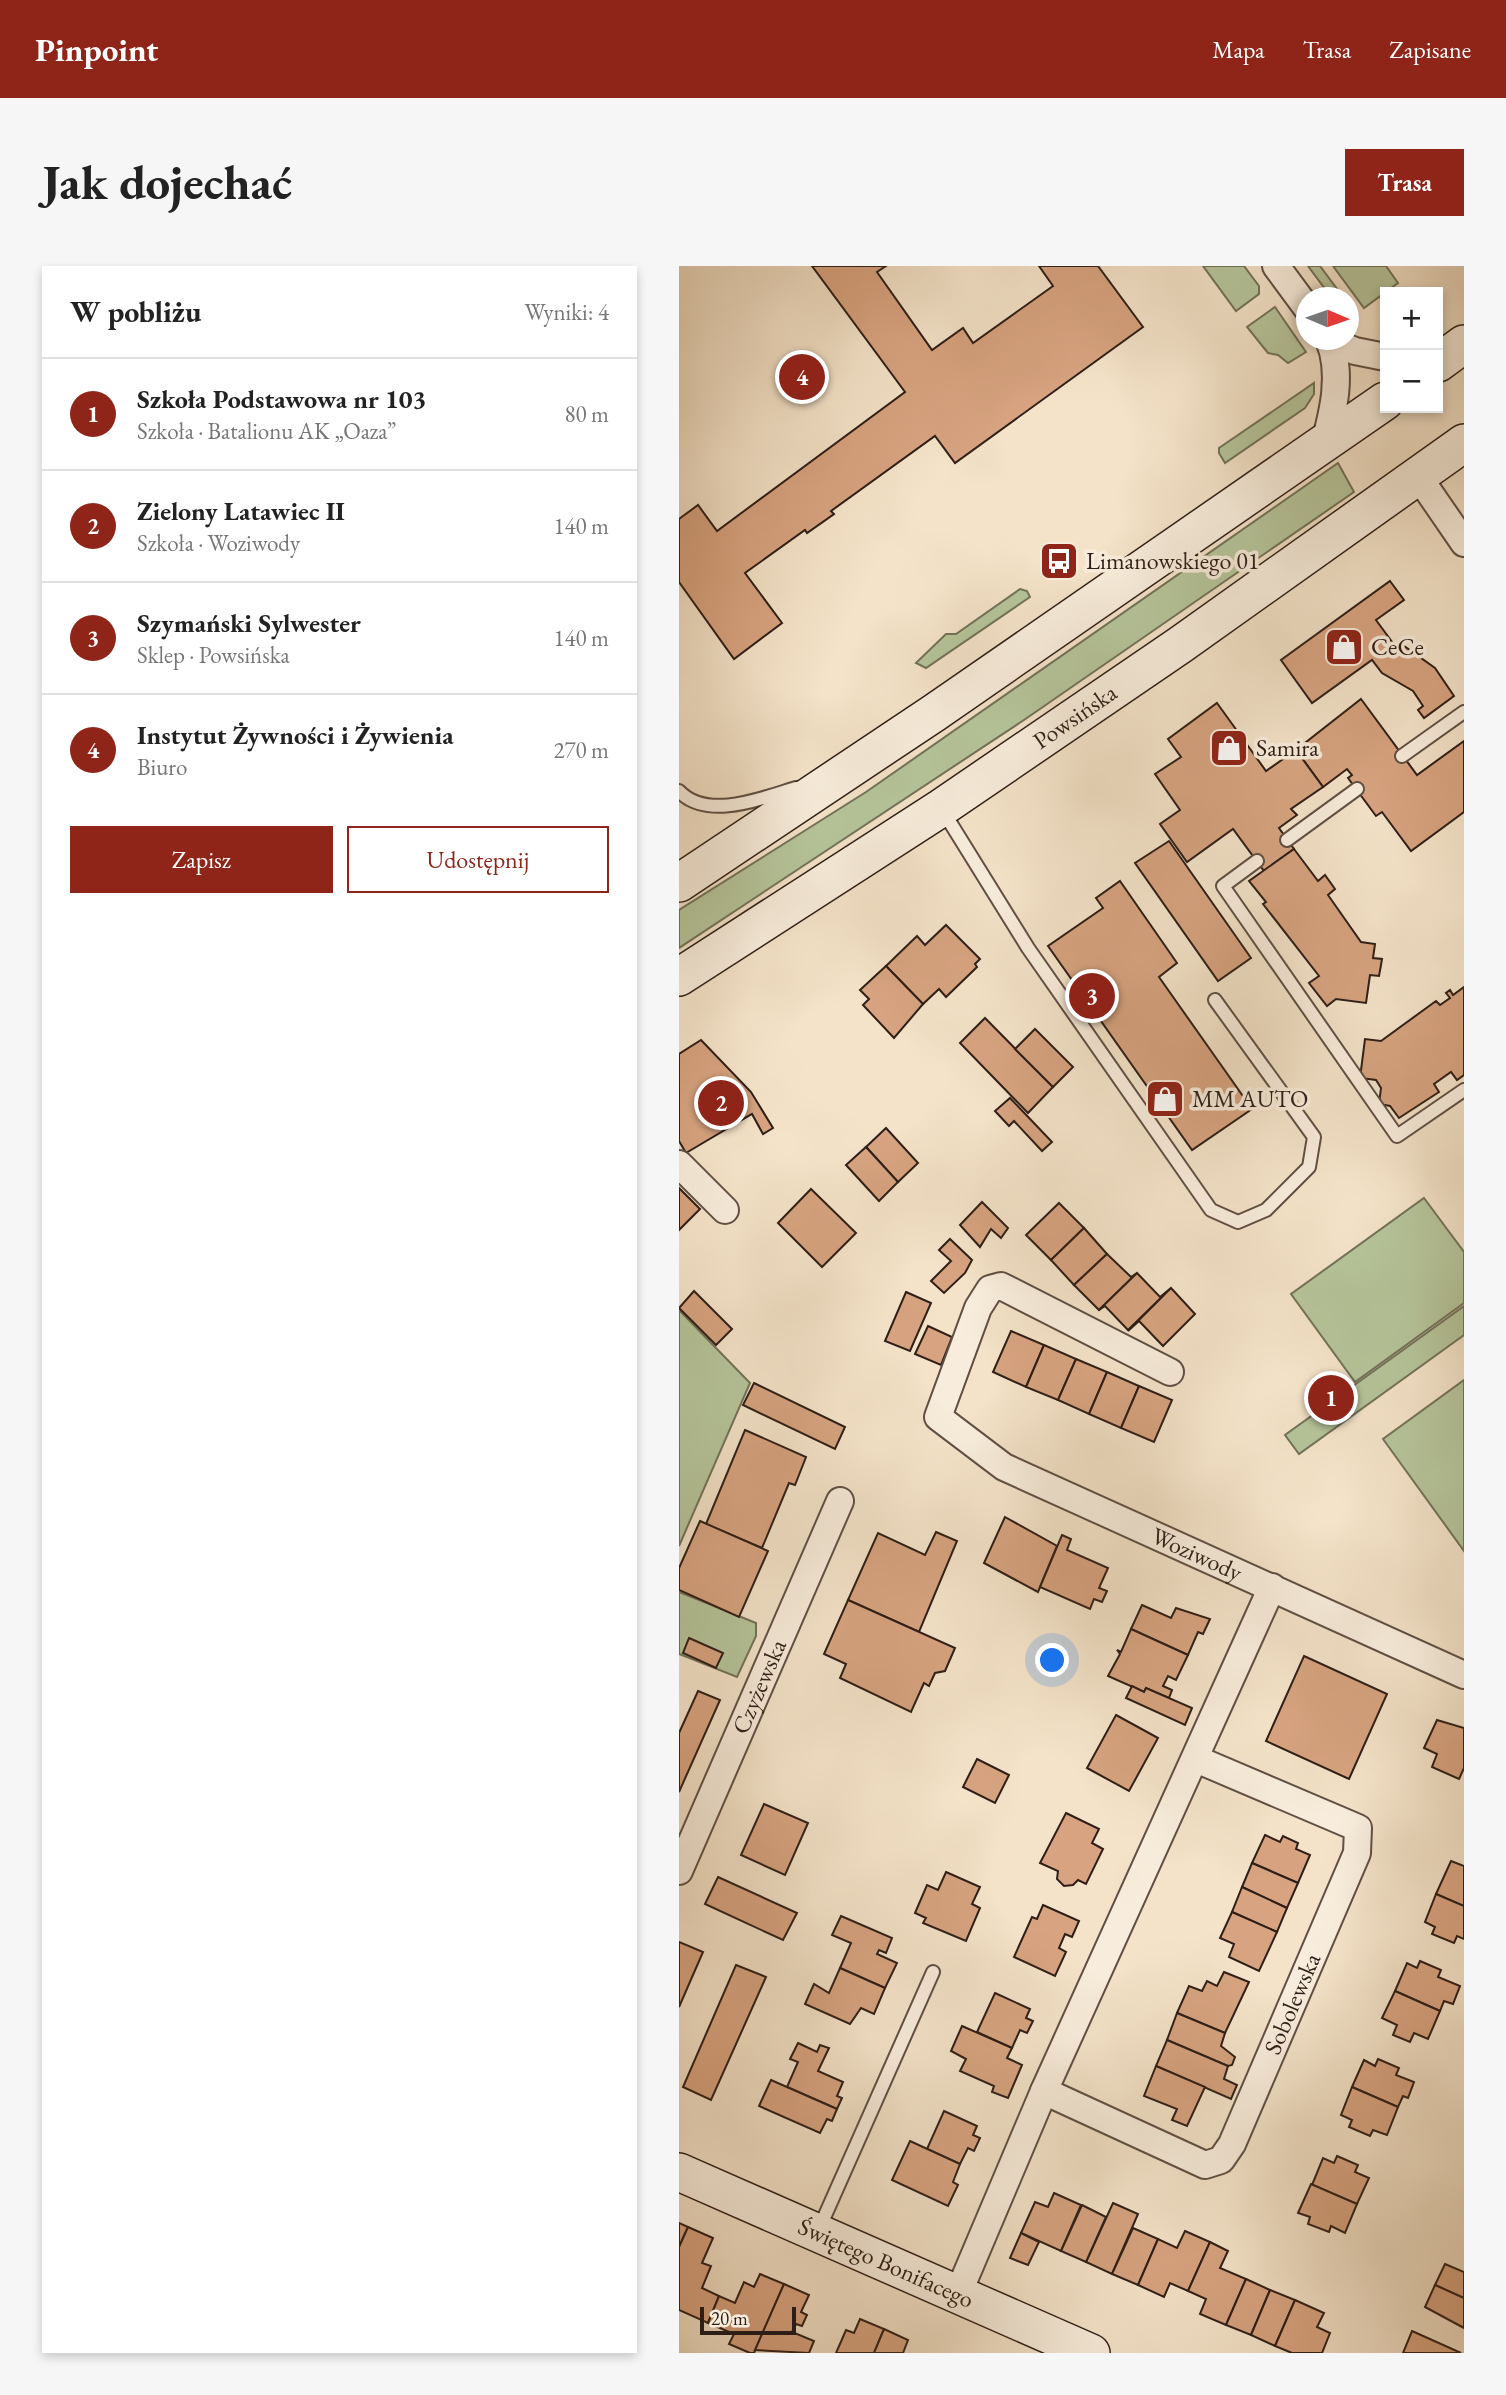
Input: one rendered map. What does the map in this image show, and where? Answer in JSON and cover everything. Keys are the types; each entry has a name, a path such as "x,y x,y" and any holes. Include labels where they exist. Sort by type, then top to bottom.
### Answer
{"main road":[{"path":"679,883 1324,446 1380,405"},
{"name":"Powsińska","path":"679,977 941,808 1180,645 1464,443"},
{"name":"Świętego Bonifacego","path":"679,2172 958,2294 1078,2350"}],"street":[{"path":"1276,266 1296,293"},
{"path":"1324,446 1335,395 1336,369 1332,350"},
{"path":"1353,350 1380,356"},
{"path":"1418,476 1464,543"},
{"path":"679,1164 725,1210"},
{"name":"Woziwody","path":"1171,1372 1001,1286 990,1289 978,1308 938,1417 1004,1467 1464,1675"},
{"name":"Czyżewska","path":"679,1871 840,1501"},
{"path":"958,2294 1044,2091 1272,1587"},
{"name":"Sobolewska","path":"1044,2091 1205,2165 1221,2160 1232,2144 1357,1853 1360,1838 1358,1828 1196,1759"}],"lane":[{"path":"1402,755 1464,712"},
{"path":"680,794 710,807 759,799 843,774"},
{"path":"1287,840 1357,789"},
{"path":"941,808 1028,948 1211,1210 1238,1222 1266,1210 1309,1167 1314,1137 1216,1000"},
{"path":"1257,861 1223,886 1397,1136 1464,1090"},
{"path":"817,2233 933,1972"}],"green space":[{"path":"1203,266 1244,266 1259,286 1259,294 1236,311"},
{"path":"1308,266 1320,266 1336,287 1324,287"},
{"path":"1333,266 1386,266 1398,283 1393,287 1380,287 1380,296 1364,308 1359,301 1359,287 1348,287"},
{"path":"1275,307 1296,337 1296,350 1306,352 1288,363 1278,355 1268,353 1247,327"},
{"path":"1314,383 1314,394 1305,408 1225,463 1219,448"},
{"path":"1338,463 1354,492 1024,720 679,948 679,910 866,792"},
{"path":"1020,589 1027,591 1030,597 926,668 916,663 946,634 956,634"},
{"path":"1424,1198 1464,1252 1464,1303 1355,1382 1291,1294"},
{"path":"1464,1306 1464,1335 1299,1454 1285,1435"},
{"path":"679,1310 750,1383 679,1546"},
{"path":"1464,1380 1464,1551 1383,1439"},
{"path":"679,1592 756,1623 756,1636 737,1677 679,1654"}],"building":[{"path":"812,266 886,266 877,272 932,350 963,328 973,343 1053,286 1039,266 1098,266 1143,327 955,463 935,436 831,511 834,514 807,533 805,530 745,573 782,623 734,659 679,582 679,519 698,505 717,531 905,392"},
{"path":"1390,581 1404,600 1376,620 1398,650 1404,646 1435,668 1454,696 1424,718 1418,710 1423,706 1413,691 1382,673 1372,660 1312,703 1281,660"},
{"path":"1361,699 1417,775 1464,741 1464,812 1411,851 1382,812 1376,816 1348,778 1352,775 1347,769 1323,787 1296,750"},
{"path":"1217,703 1266,771 1296,750 1323,787 1291,809 1297,815 1279,828 1294,849 1264,871 1233,829 1187,862 1160,824 1180,810 1155,774 1181,757 1168,739"},
{"path":"1169,841 1251,958 1218,981 1135,863"},
{"path":"1294,849 1318,881 1325,875 1335,889 1328,895 1361,942 1375,944 1373,958 1382,959 1379,976 1370,975 1366,1003 1336,999 1327,1006 1309,983 1319,976 1263,904 1266,902 1249,881"},
{"path":"1120,881 1177,963 1159,977 1252,1109 1192,1150 1048,946 1103,908 1096,898"},
{"path":"946,925 980,959 975,964 977,967 946,997 939,989 923,1004 886,966 917,936 925,945"},
{"path":"886,966 923,1004 894,1038 863,1005 869,999 860,990"},
{"path":"1464,987 1464,1075 1457,1080 1451,1072 1434,1084 1439,1092 1399,1118 1390,1106 1379,1104 1381,1088 1376,1080 1360,1078 1365,1039 1381,1041 1436,1001 1440,1005 1450,998 1446,993 1450,990 1453,995"},
{"path":"985,1018 1053,1087 1028,1113 960,1043"},
{"path":"1035,1029 1073,1067 1053,1087 1015,1049"},
{"path":"701,1040 751,1092 773,1128 763,1134 752,1114 686,1153 679,1141 679,1054"},
{"path":"1010,1098 1052,1142 1042,1151 1014,1121 1009,1126 995,1111"},
{"path":"886,1128 918,1163 898,1182 866,1147"},
{"path":"866,1147 898,1182 879,1201 846,1165"},
{"path":"679,1188 700,1209 679,1230"},
{"path":"811,1189 856,1233 822,1267 778,1223"},
{"path":"982,1202 1008,1228 1001,1238 991,1229 980,1247 960,1225"},
{"path":"1059,1203 1084,1228 1051,1260 1026,1235"},
{"path":"1084,1228 1107,1254 1074,1285 1051,1260"},
{"path":"950,1239 972,1260 965,1273 944,1293 931,1281 951,1261 939,1250"},
{"path":"1107,1254 1131,1277 1137,1273 1099,1310 1074,1285"},
{"path":"1137,1273 1160,1297 1171,1288 1128,1330 1105,1306 1099,1310"},
{"path":"1171,1288 1195,1314 1163,1346 1139,1321 1128,1331"},
{"path":"694,1291 732,1329 716,1345 679,1308"},
{"path":"906,1292 931,1303 910,1351 885,1341"},
{"path":"928,1326 952,1337 941,1365 915,1354"},
{"path":"1011,1331 1044,1345 1026,1387 993,1372"},
{"path":"1044,1345 1076,1359 1058,1400 1026,1387"},
{"path":"1076,1359 1107,1372 1089,1414 1058,1400"},
{"path":"1107,1372 1139,1386 1121,1428 1089,1414"},
{"path":"754,1383 845,1427 835,1449 743,1405"},
{"path":"1139,1386 1172,1400 1154,1442 1121,1428"},
{"path":"745,1430 806,1457 795,1485 789,1483 762,1548 706,1524"},
{"path":"1005,1517 1057,1546 1038,1592 984,1563"},
{"path":"700,1521 768,1551 739,1617 679,1590 679,1568"},
{"path":"936,1532 957,1541 919,1632 848,1600 878,1533 925,1555"},
{"path":"1062,1535 1071,1539 1067,1550 1108,1568 1099,1588 1107,1591 1102,1602 1094,1599 1090,1609 1040,1587"},
{"path":"848,1600 955,1648 945,1671 935,1673 929,1686 924,1683 911,1712 840,1678 846,1664 824,1654"},
{"path":"1142,1605 1171,1618 1176,1608 1210,1619 1203,1634 1198,1632 1188,1655 1131,1629"},
{"path":"1131,1629 1188,1655 1176,1680 1168,1676 1163,1686 1172,1690 1169,1698 1146,1688 1144,1692 1108,1676 1120,1654 1117,1650 1121,1652"},
{"path":"689,1638 723,1653 716,1668 683,1653"},
{"path":"1304,1656 1387,1694 1349,1779 1266,1741"},
{"path":"1132,1686 1144,1692 1146,1688 1192,1708 1185,1725 1126,1698"},
{"path":"698,1691 720,1700 679,1792 679,1733"},
{"path":"1116,1715 1158,1738 1129,1791 1087,1768"},
{"path":"1437,1720 1464,1728 1464,1768 1459,1779 1432,1767 1437,1754 1424,1748"},
{"path":"977,1759 1009,1775 995,1803 963,1787"},
{"path":"764,1804 808,1823 785,1875 741,1855"},
{"path":"1066,1813 1099,1829 1092,1843 1103,1849 1086,1884 1078,1880 1073,1885 1064,1886 1057,1879 1058,1871 1040,1863"},
{"path":"1265,1835 1280,1842 1283,1836 1298,1843 1296,1849 1310,1855 1298,1883 1252,1863"},
{"path":"1451,1861 1464,1866 1464,1906 1436,1894"},
{"path":"1252,1863 1298,1883 1287,1908 1242,1887"},
{"path":"946,1872 980,1887 972,1904 980,1908 966,1941 923,1923 926,1918 915,1913 927,1885 938,1890"},
{"path":"718,1877 797,1913 783,1940 705,1904"},
{"path":"1242,1887 1287,1908 1277,1932 1232,1912"},
{"path":"1436,1894 1464,1906 1464,1939 1457,1936 1454,1943 1432,1934 1435,1927 1425,1922"},
{"path":"1043,1905 1079,1921 1072,1937 1065,1934 1059,1948 1066,1952 1055,1976 1014,1957 1032,1917 1037,1919"},
{"path":"1232,1912 1277,1932 1259,1971 1229,1957 1234,1944 1220,1938"},
{"path":"841,1916 892,1938 886,1953 879,1950 877,1954 897,1963 885,1988 840,1968 851,1943 832,1935"},
{"path":"679,1942 703,1952 679,2007"},
{"path":"1420,1961 1441,1970 1438,1977 1460,1986 1453,2004 1444,2001 1440,2011 1395,1991 1407,1963 1417,1968"},
{"path":"736,1965 766,1977 711,2100 683,2087"},
{"path":"840,1968 885,1988 874,2014 861,2008 850,2024 805,2004 814,1984 829,1993"},
{"path":"1224,1972 1249,1982 1225,2033 1177,2013 1189,1986 1202,1991 1207,1981 1217,1986"},
{"path":"1395,1991 1440,2011 1428,2039 1414,2033 1410,2042 1393,2035 1397,2025 1382,2018"},
{"path":"995,1993 1030,2009 1026,2018 1033,2021 1027,2033 1020,2030 1012,2048 977,2032"},
{"path":"1177,2013 1225,2033 1221,2046 1235,2057 1232,2065 1228,2066 1167,2040"},
{"path":"962,2026 1012,2048 1007,2058 1022,2065 1008,2098 992,2092 994,2086 960,2071 966,2059 951,2051"},
{"path":"1167,2040 1228,2066 1224,2079 1237,2085 1231,2099 1156,2066"},
{"path":"798,2043 817,2052 820,2045 829,2048 818,2071 843,2082 837,2096 842,2098 837,2109 787,2087 798,2062 790,2059"},
{"path":"1378,2059 1399,2068 1396,2075 1414,2082 1408,2098 1403,2096 1398,2107 1352,2087 1364,2060 1375,2066"},
{"path":"1156,2066 1205,2087 1187,2126 1172,2120 1177,2109 1144,2096"},
{"path":"771,2080 837,2109 832,2121 827,2119 820,2133 759,2106"},
{"path":"1352,2087 1398,2107 1387,2135 1373,2130 1370,2136 1349,2127 1352,2120 1341,2115"},
{"path":"944,2111 977,2126 973,2135 980,2138 974,2151 968,2148 960,2164 927,2149"},
{"path":"910,2141 960,2164 953,2182 958,2185 948,2206 892,2180"},
{"path":"1337,2156 1358,2165 1355,2172 1369,2178 1357,2204 1312,2185 1323,2158 1334,2163"},
{"path":"1311,2184 1357,2204 1345,2233 1331,2226 1329,2232 1308,2224 1310,2217 1298,2213"},
{"path":"1054,2193 1081,2205 1061,2251 1021,2233 1035,2202 1048,2207"},
{"path":"1113,2203 1138,2214 1112,2274 1086,2262"},
{"path":"1082,2205 1106,2217 1086,2262 1061,2251"},
{"path":"679,2223 688,2227 679,2247"},
{"path":"688,2227 713,2238 702,2263 711,2266 702,2288 719,2296 708,2323 679,2310 679,2247"},
{"path":"1133,2228 1158,2239 1138,2285 1112,2274"},
{"path":"1185,2231 1210,2242 1188,2291 1170,2283 1164,2297 1138,2285 1158,2239 1177,2248"},
{"path":"1021,2233 1039,2242 1028,2265 1010,2258"},
{"path":"1210,2242 1228,2251 1220,2268 1246,2279 1226,2325 1200,2314 1206,2299 1188,2291"},
{"path":"1445,2264 1464,2272 1464,2298 1435,2285"},
{"path":"760,2274 784,2284 754,2353 750,2353 729,2344 734,2334 708,2323 719,2296 735,2303 744,2282 754,2287"},
{"path":"1246,2279 1270,2290 1251,2335 1226,2325"},
{"path":"784,2284 809,2295 801,2312 807,2315 802,2326 796,2324 792,2332 814,2341 809,2353 755,2350"},
{"path":"1435,2285 1464,2298 1464,2328 1425,2307"},
{"path":"1270,2290 1295,2300 1275,2346 1251,2335"},
{"path":"1295,2300 1324,2313 1317,2327 1330,2333 1322,2353 1292,2353 1275,2346"},
{"path":"860,2319 884,2329 874,2353 836,2353 846,2330 854,2333"},
{"path":"884,2329 908,2340 903,2353 874,2353"},
{"path":"1412,2331 1461,2353 1403,2353"}],"place":[{"name":"Instytut Żywności i Żywienia","path":"802,377"},
{"name":"Limanowskiego 01","path":"1059,561"},
{"name":"CeCe","path":"1344,647"},
{"name":"Samira","path":"1229,748"},
{"name":"Szymański Sylwester","path":"1092,996"},
{"name":"MM AUTO","path":"1165,1099"},
{"name":"Zielony Latawiec II","path":"721,1103"},
{"name":"Szkoła Podstawowa nr 103","path":"1331,1398"}]}
